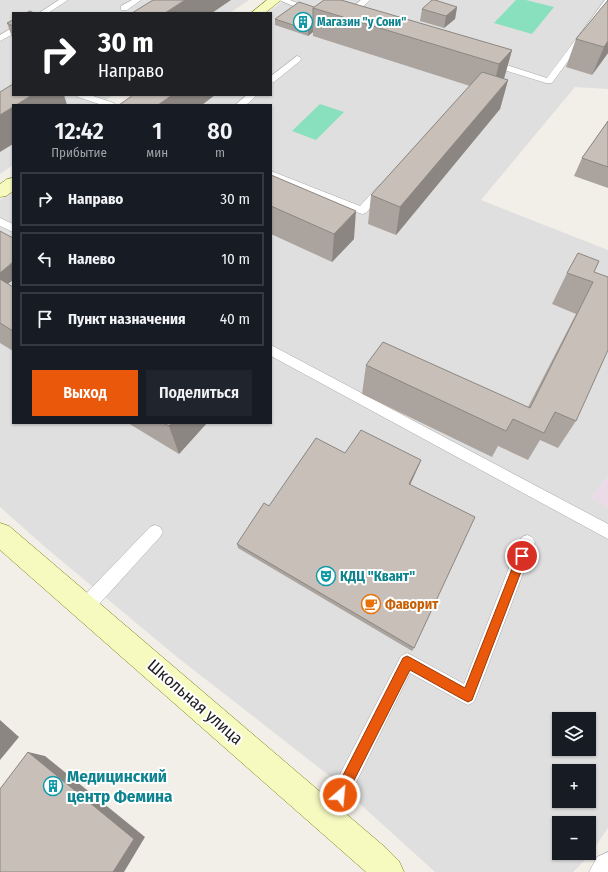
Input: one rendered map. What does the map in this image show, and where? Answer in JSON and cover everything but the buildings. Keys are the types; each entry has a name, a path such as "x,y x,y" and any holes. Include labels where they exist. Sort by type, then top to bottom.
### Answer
{"main road":[{"path":"257,12 275,0"},
{"path":"0,192 12,184"},
{"name":"Школьная улица","path":"0,534 328,818 388,872"}],"street":[{"path":"605,872 608,868"}],"lane":[{"path":"124,8 137,0"},
{"path":"283,0 322,14"},
{"path":"354,24 339,19 366,0"},
{"path":"44,12 61,1"},
{"path":"480,60 550,81 608,1"},
{"path":"0,39 12,32"},
{"path":"272,79 297,59"},
{"path":"84,96 108,104"},
{"path":"241,104 251,96"},
{"path":"272,174 362,211 388,182"},
{"path":"0,222 12,228"},
{"path":"272,351 608,532"},
{"path":"85,608 155,532"},
{"path":"328,818 407,662 468,696 527,542"}],"shaded area":[{"path":"0,0 249,0 231,12 12,12 12,96 112,96 100,104 12,104 12,166 0,174"},
{"path":"285,0 608,0 608,89 575,87 481,200 608,250 608,476 591,498 608,507 608,828 596,845 596,816 552,816 552,860 585,860 573,872 435,872 327,774 177,657 45,547 0,507 0,200 12,192 12,424 272,424 272,104 136,104 148,96 272,96 272,12 267,12"},
{"path":"608,476 608,507 591,498"}],"green space":[{"path":"516,0 526,0 554,7 532,34 494,23"},
{"path":"320,104 344,112 316,140 292,131"}],"place":[{"name":"Магазин \"у Сони\"","path":"303,22"},
{"name":"КДЦ \"Квант\"","path":"326,576"},
{"name":"Фаворит","path":"371,604"},
{"name":"Медицинский центр Фемина","path":"53,786"}],"route":[{"path":"340,795 407,662 468,696 522,556"}]}
